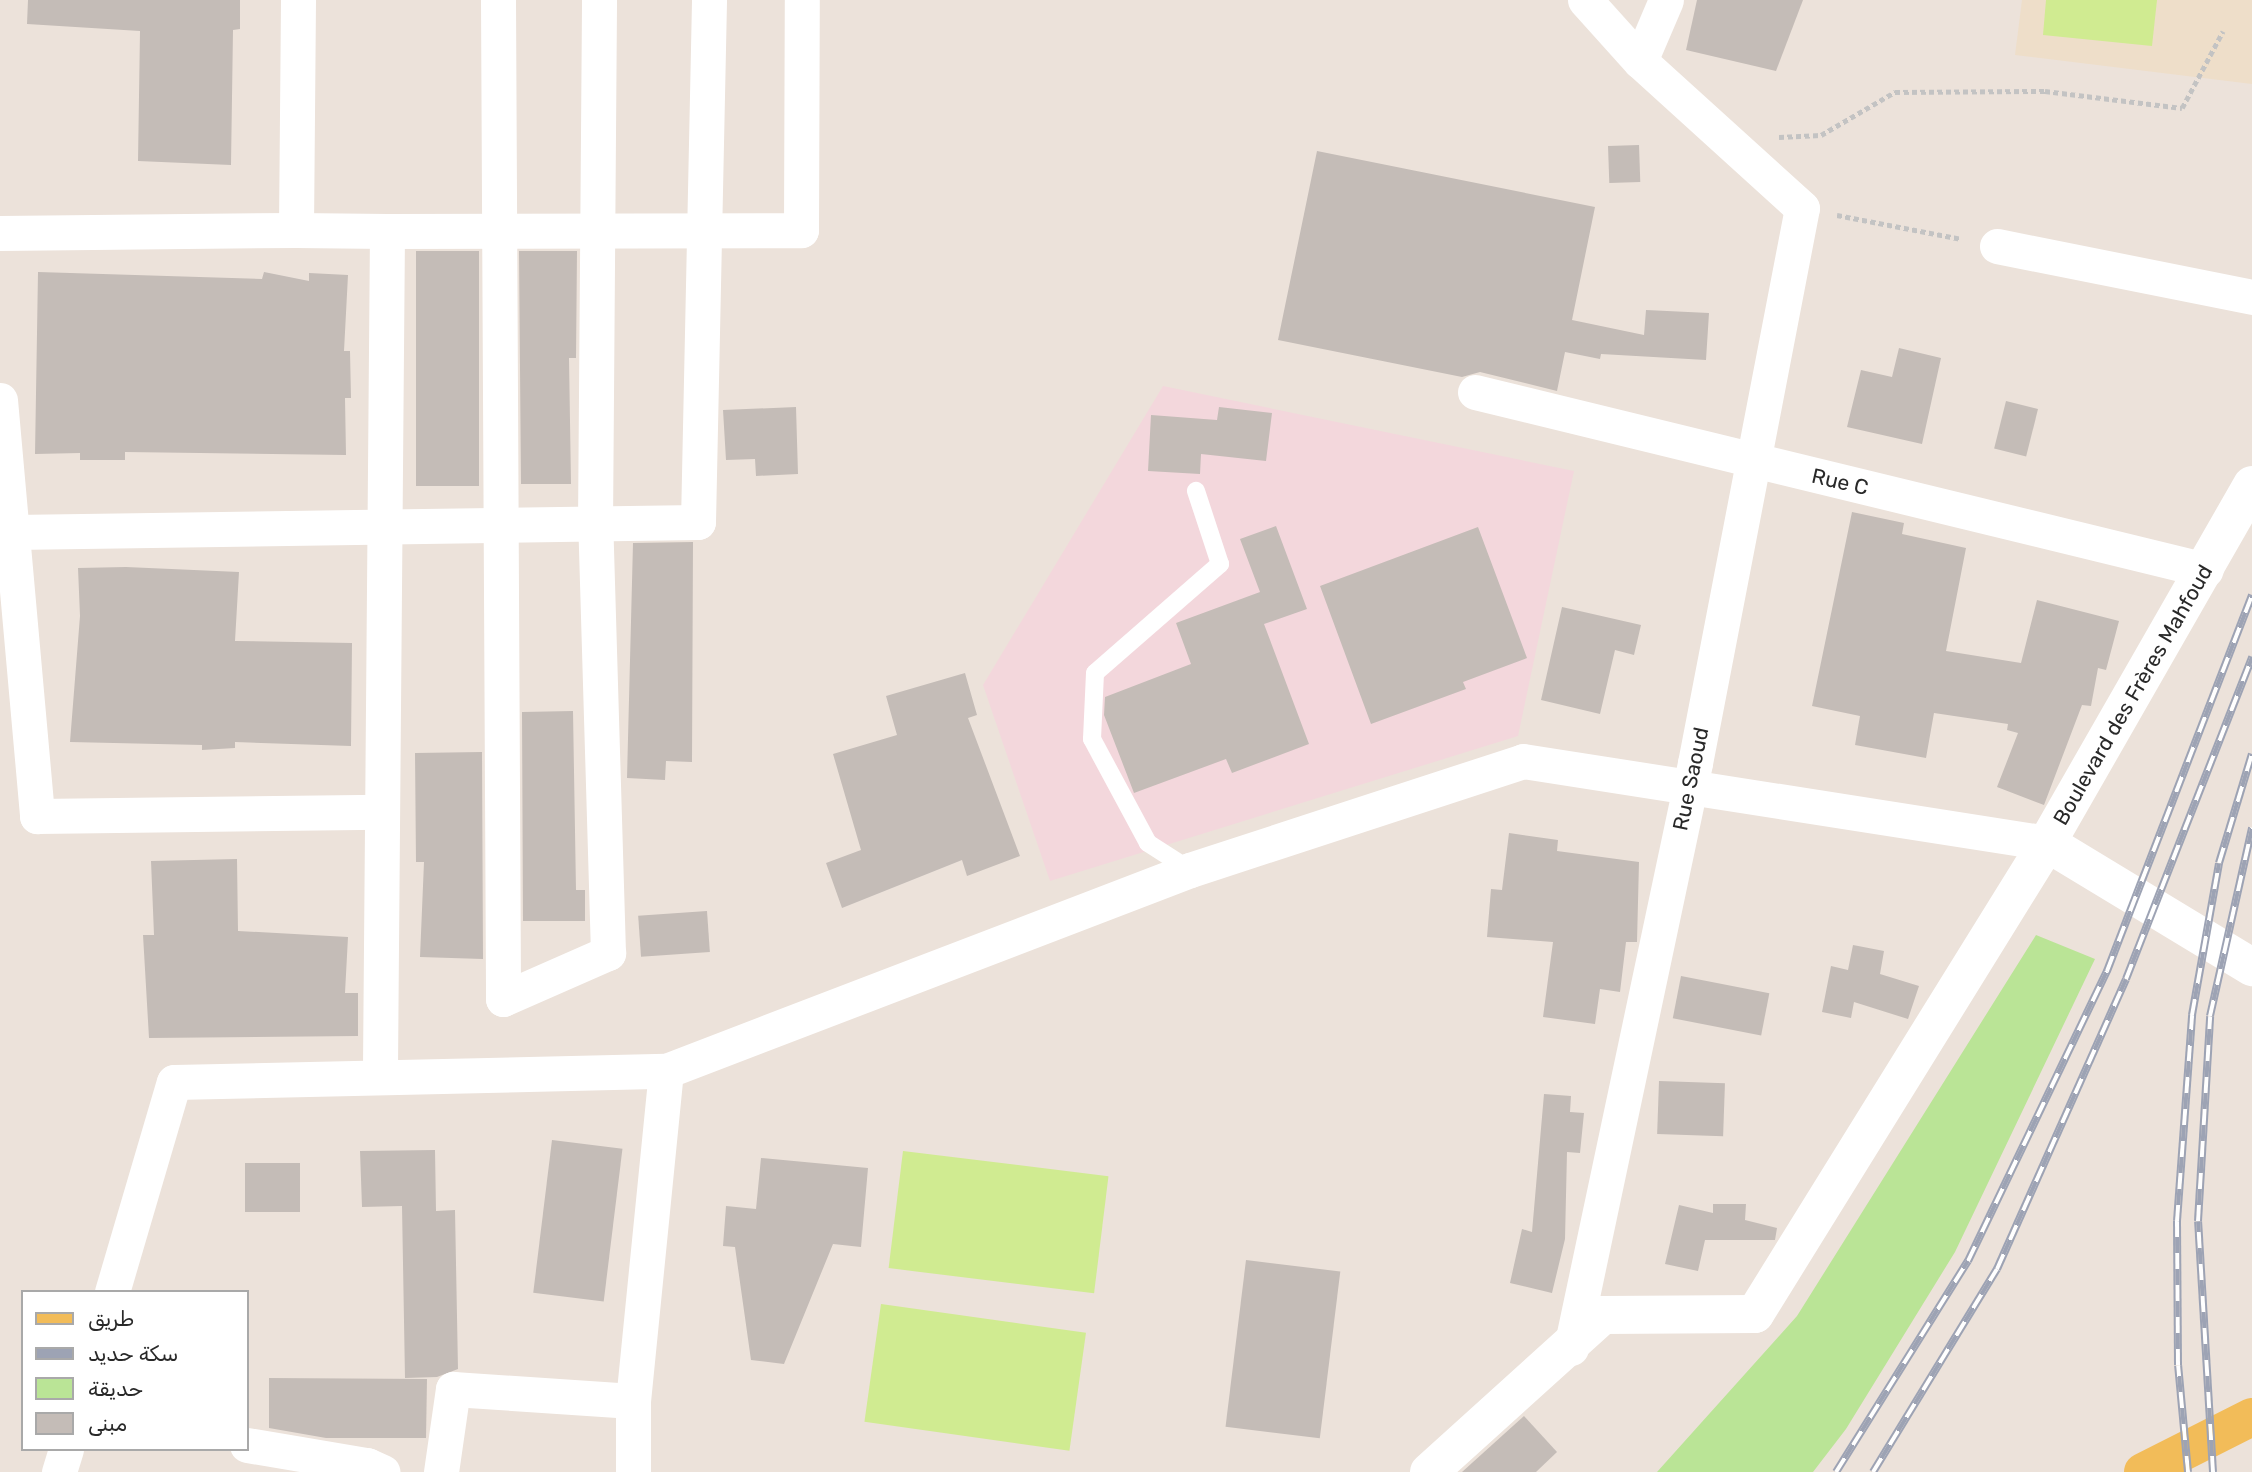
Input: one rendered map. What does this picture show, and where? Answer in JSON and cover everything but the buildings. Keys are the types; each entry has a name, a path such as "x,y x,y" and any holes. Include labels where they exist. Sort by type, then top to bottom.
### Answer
{"main road":[{"path":"2143,1472 2252,1417"}],"street":[{"path":"296,230 298,0"},
{"path":"498,0 503,999 608,953 595,524 595,233 599,0"},
{"path":"13,532 387,530 698,522 709,0"},
{"path":"0,233 296,230 704,234 801,230 802,0"},
{"path":"1585,0 1640,61 1802,208"},
{"path":"1640,61 1666,0"},
{"name":"Rue Saoud","path":"1571,1348 1689,784 1802,208"},
{"path":"380,1075 381,812 387,530 387,231"},
{"path":"1997,246 2252,298"},
{"name":"Rue C","path":"1475,392 2206,570"},
{"path":"0,400 37,816 381,812"},
{"name":"Boulevard des Frères Mahfoud","path":"2252,485 2206,570 2047,843 2100,878 2252,967"},
{"path":"113,1290 174,1082 380,1075 666,1071 1190,870 1523,761 1689,784 2047,843 1755,1314 1603,1315 1571,1348 1429,1472"},
{"path":"633,1472 633,1401 666,1071"},
{"path":"441,1472 453,1389 633,1401"},
{"path":"248,1445 372,1470"},
{"path":"59,1472 64,1451"}],"lane":[{"path":"1190,870 1148,843 1092,739 1095,673 1220,564 1196,491"}],"path":[{"path":"1726,139 1821,135 1895,92 2045,91 2182,108 2223,31"},
{"path":"1802,208 1997,246"}],"shaded area":[{"path":"2022,0 2252,0 2252,84 2015,55"},
{"path":"1163,386 1574,471 1518,736 1050,881 983,685"}],"green space":[{"path":"2046,0 2157,0 2152,46 2043,35"},
{"path":"2036,935 2095,959 1955,1252 1846,1429 1813,1472 1657,1472 1797,1316"},
{"path":"903,1151 1108,1176 1094,1293 889,1268"},
{"path":"881,1304 1086,1333 1069,1451 864,1422"}],"railway":[{"path":"1836,1472 1968,1261 2107,971 2252,595"},
{"path":"1873,1472 1997,1269 2126,979 2252,657"},
{"path":"2188,1472 2178,1365 2177,1221 2192,1015 2219,863 2252,754"},
{"path":"2213,1472 2198,1221 2210,1016 2252,828"}]}
